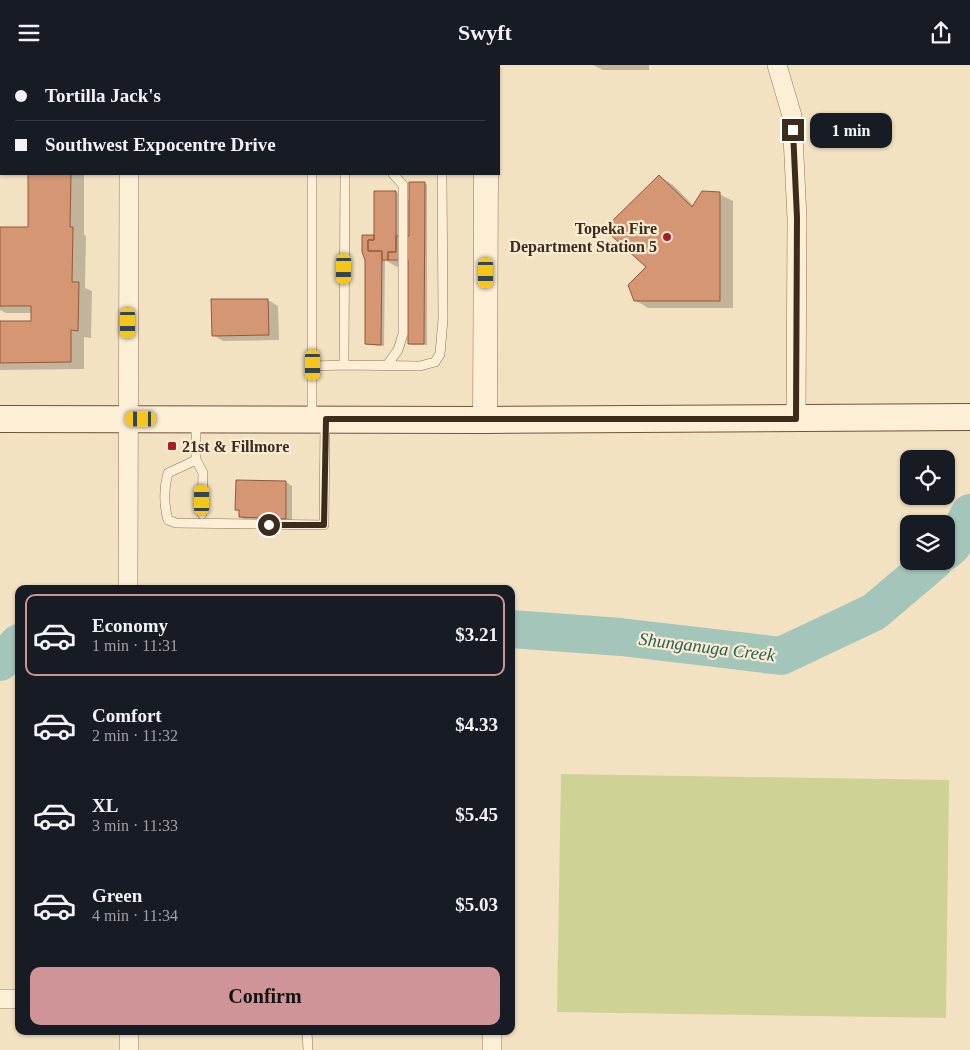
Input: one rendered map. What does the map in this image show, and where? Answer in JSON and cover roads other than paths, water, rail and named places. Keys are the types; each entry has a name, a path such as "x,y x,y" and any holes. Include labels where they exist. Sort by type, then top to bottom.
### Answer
{"main road":[{"path":"0,419 796,419 970,417"}],"street":[{"path":"777,65 792,116 797,218 796,419"},
{"path":"128,585 129,175"},
{"path":"485,419 486,175"},
{"path":"0,999 15,999"},
{"path":"129,1035 129,1050"},
{"path":"492,1035 492,1050"}],"lane":[{"path":"196,460 168,473 166,482 166,511 168,519 176,523 324,525 319,419 313,365 312,175"},
{"path":"344,365 345,175"},
{"path":"387,365 398,349 403,334 403,185 394,175"},
{"path":"313,365 420,365 435,362 440,354 443,319 442,175"},
{"path":"196,419 196,460 203,473 202,514"},
{"path":"307,1035 308,1050"}],"waterway":[{"name":"Shunganuga Creek","path":"955,540 970,513"},
{"name":"Shunganuga Creek","path":"515,629 621,637 781,656 874,612 923,570"},
{"name":"Shunganuga Creek","path":"0,662 15,647"}],"place":[{"name":"Topeka Fire Department Station 5","path":"667,237"},
{"name":"21st & Fillmore","path":"172,446"}]}
